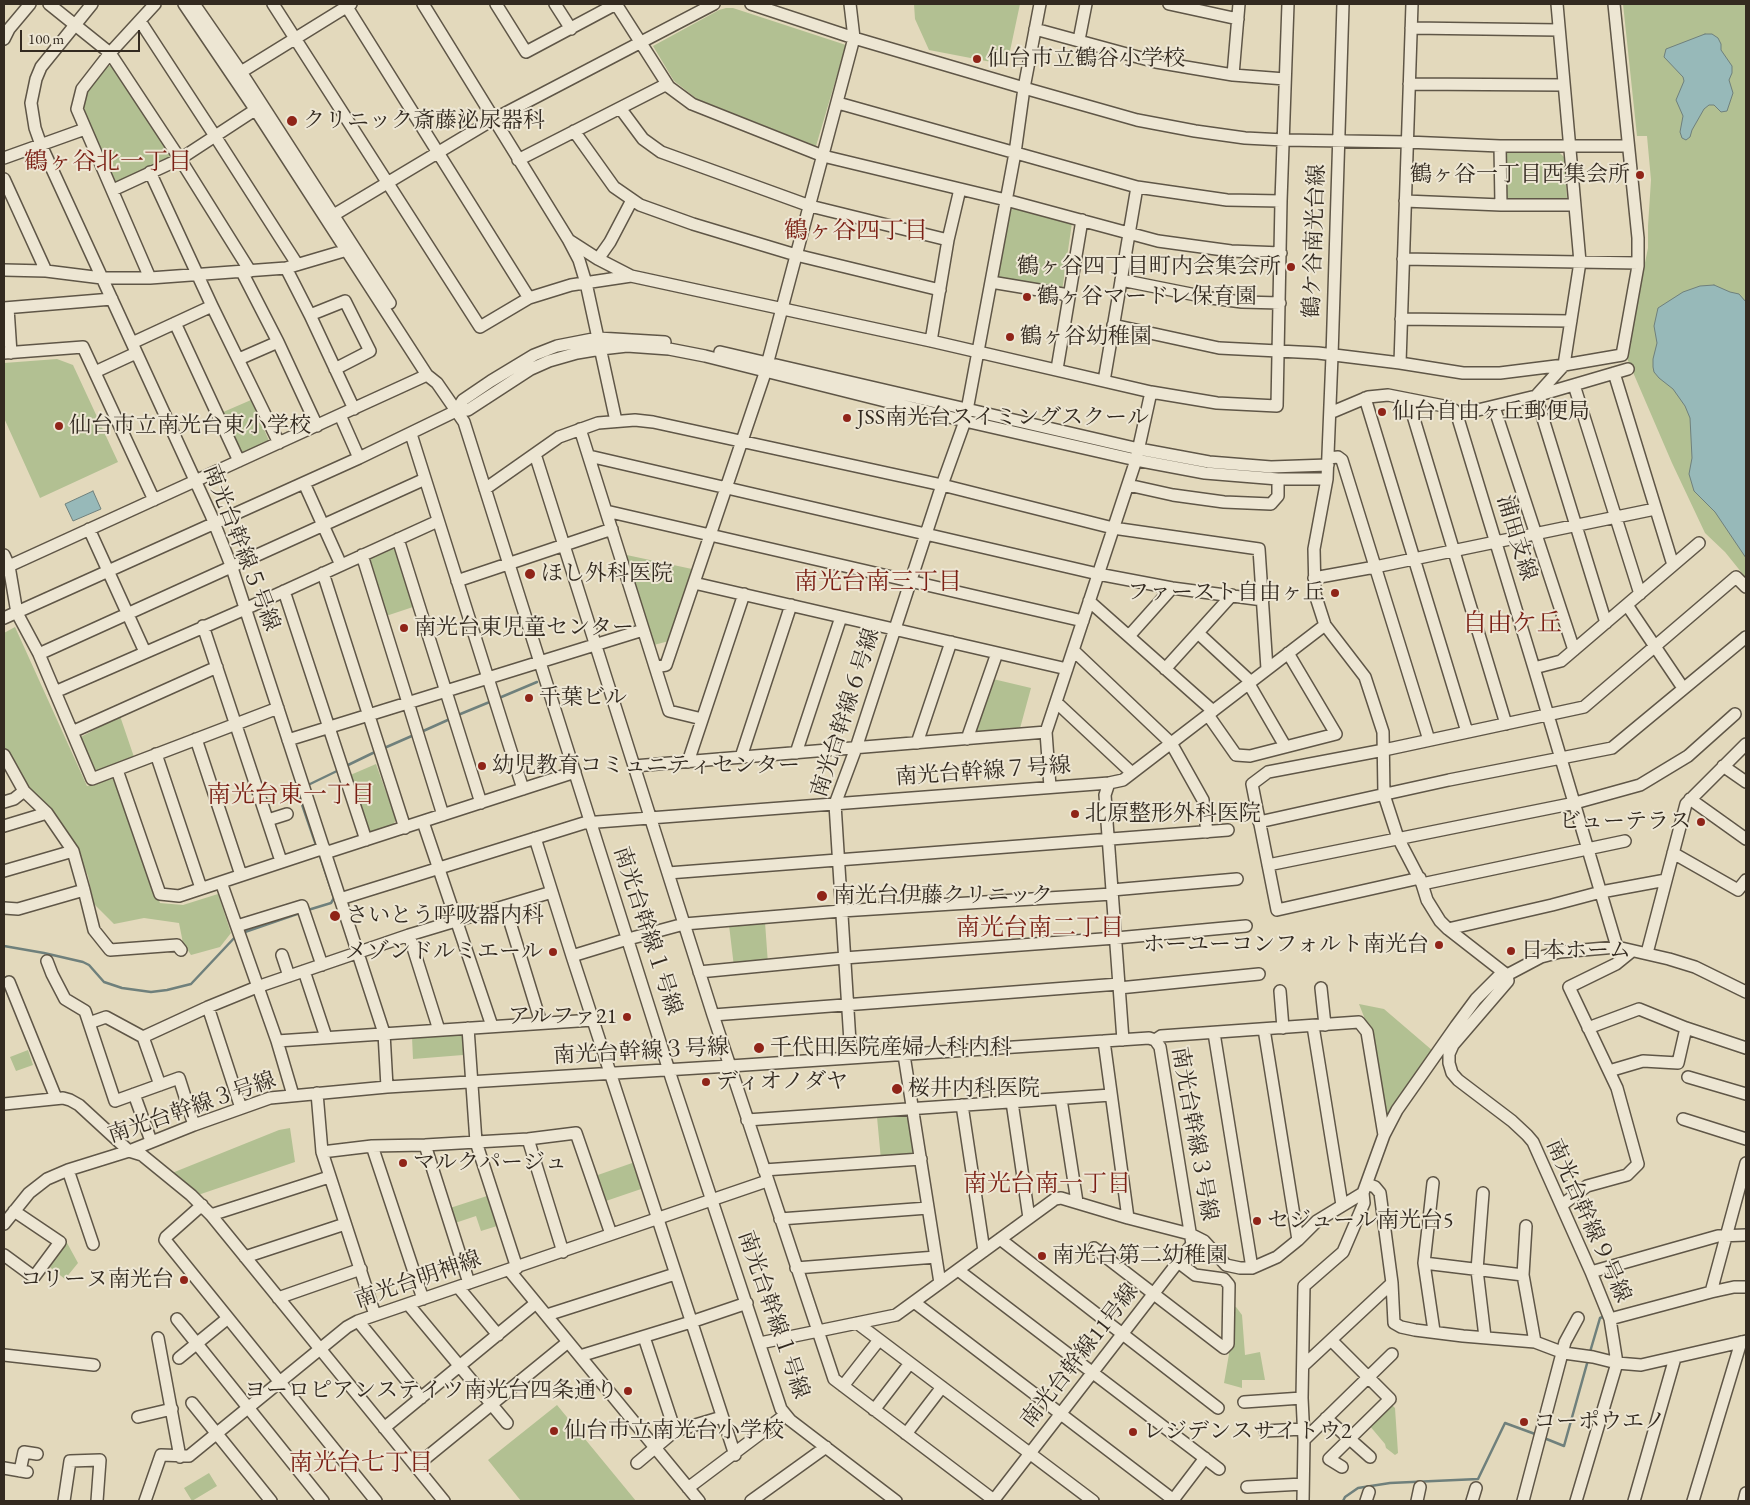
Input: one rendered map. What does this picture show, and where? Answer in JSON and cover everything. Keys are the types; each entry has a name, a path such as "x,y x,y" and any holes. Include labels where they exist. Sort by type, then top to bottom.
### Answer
{"street":[{"path":"6,31 30,4"},
{"path":"49,4 110,54 180,158 246,271 317,426"},
{"name":"南光台幹線５号線","path":"92,4 41,67 36,79 31,103 35,128 41,145 214,523 232,568 303,787 320,851 340,899 384,1033 386,1087"},
{"path":"150,278 78,109 82,89 110,54 155,4"},
{"path":"184,4 259,107 330,217 434,371 437,382"},
{"path":"194,4 241,72 259,107"},
{"path":"273,4 480,327 529,298 571,285 631,276"},
{"path":"423,4 568,239 579,260 586,283 616,421"},
{"path":"496,4 526,52 616,4 669,87 692,104 823,156 1006,200 1158,241 1231,251 1281,253"},
{"path":"555,4 570,28"},
{"path":"330,217 494,119 714,4"},
{"path":"751,4 854,38 1024,88 1137,120 1195,131 1245,138 1284,140 1500,146 1628,146"},
{"path":"655,667 666,665 766,367 854,38 850,4"},
{"name":"南光台幹線６号線","path":"851,1058 835,804 856,748 942,485 965,421 1015,153 1024,88 1040,4"},
{"path":"1079,40 1086,4"},
{"path":"1169,4 1189,6 1238,19"},
{"path":"1233,75 1239,4"},
{"path":"568,239 598,259 631,276 1057,369 1151,392 1218,403 1277,406 1281,201 1288,4"},
{"name":"鶴ケ谷南光台線","path":"1325,625 1316,594 1314,549 1327,479 1328,461 1343,4"},
{"path":"1400,363 1412,4"},
{"path":"1536,396 1564,365 1580,262 1557,4"},
{"path":"1113,325 1219,348 1332,356 1400,363 1463,373 1500,373 1622,355 1638,263 1638,238 1614,4"},
{"path":"241,72 347,5 529,298"},
{"path":"140,22 215,136 292,266 310,315 354,409"},
{"path":"1411,28 1559,30"},
{"path":"1035,29 1156,62 1233,75 1286,79"},
{"path":"518,160 667,84"},
{"path":"1409,84 1564,85"},
{"path":"838,103 1138,187 1227,200 1281,201"},
{"path":"113,190 180,158 259,107"},
{"path":"620,108 643,139 661,152 810,206 948,240"},
{"path":"4,158 85,129"},
{"path":"574,131 614,187 640,205 693,224 796,255 940,290"},
{"path":"1500,146 1501,205"},
{"path":"150,172 197,275 279,443"},
{"path":"4,178 46,271"},
{"path":"1104,381 1138,187"},
{"path":"931,341 948,240 960,189"},
{"path":"598,259 632,200"},
{"path":"1405,201 1501,205 1575,205"},
{"path":"330,217 347,250 427,374 437,382"},
{"path":"1057,369 1082,220"},
{"path":"4,270 46,271 102,278 150,278 292,266 347,250"},
{"path":"1403,259 1638,263"},
{"path":"1121,280 1211,298 1242,302 1280,303"},
{"path":"991,282 1069,295"},
{"path":"112,300 6,308 7,353 83,347 154,500"},
{"path":"310,315 345,301 370,352 335,369"},
{"path":"94,372 175,323 212,306"},
{"path":"1401,319 1571,321"},
{"path":"175,323 239,461"},
{"path":"239,360 278,342"},
{"path":"4,618 359,458 456,411 468,410 517,377 549,361 599,343 669,349 968,409 1205,473 1278,479 1327,479"},
{"path":"766,367 965,421 1138,454 1271,467 1328,461 1338,457 1342,460 1428,740"},
{"path":"1330,413 1365,398 1388,395 1449,408 1454,410 1457,415 1536,396 1628,369"},
{"path":"1614,373 1673,565"},
{"path":"278,708 92,779 39,654 17,612 6,560 89,529 427,374"},
{"name":"南光台幹線１号線","path":"437,382 464,422 669,1070 781,1409 883,1497 896,1501"},
{"path":"1574,385 1640,594"},
{"path":"1050,787 1046,732 1138,454 1151,392"},
{"path":"1536,396 1606,623"},
{"path":"1365,398 1467,732"},
{"path":"1408,399 1506,724"},
{"path":"1494,407 1574,650"},
{"path":"340,415 359,458"},
{"name":"浦田支線","path":"1457,415 1617,947"},
{"path":"485,489 559,437 598,423 635,420 653,422 942,485 1113,528 1259,549 1267,669"},
{"path":"580,429 669,711 702,720"},
{"path":"411,434 523,789"},
{"path":"535,454 699,972 834,1379 994,1501"},
{"path":"589,456 1098,574 1172,588 1263,600"},
{"path":"39,654 425,479"},
{"path":"1128,485 1174,495 1224,502 1271,504 1278,496 1278,479"},
{"path":"304,483 341,565"},
{"path":"1314,578 1655,509"},
{"path":"606,511 1083,621"},
{"path":"55,692 245,609 438,521"},
{"path":"89,529 145,652"},
{"path":"457,581 612,529"},
{"path":"398,539 481,803"},
{"path":"1534,668 1561,661 1699,543"},
{"path":"362,556 443,815"},
{"path":"323,573 404,828"},
{"path":"1625,841 1277,910 1252,784 1268,772 1384,750 1584,707 1736,576 1746,587"},
{"path":"694,583 1067,669"},
{"path":"1129,636 1172,588"},
{"path":"284,591 366,840"},
{"path":"688,762 744,594"},
{"path":"1165,669 1232,595"},
{"path":"1089,601 1165,669 1210,713 1236,755 1250,756 1336,734 1288,653"},
{"path":"741,757 791,605"},
{"path":"1626,606 1683,688"},
{"path":"796,753 841,617"},
{"path":"1325,625 1364,677 1383,732 1384,795 1398,838 1421,881 1427,900 1440,921 1448,929 1507,975"},
{"name":"南光台幹線７号線","path":"340,899 591,822 1109,783 1123,780 1325,625"},
{"path":"203,626 281,862"},
{"path":"288,740 643,630"},
{"path":"1198,633 1250,683 1285,746"},
{"path":"1259,822 1612,748 1746,637"},
{"path":"917,743 951,642"},
{"path":"1073,650 1171,743 1203,800 1207,832"},
{"path":"967,739 997,653"},
{"path":"72,732 217,667"},
{"path":"1056,702 1132,774"},
{"path":"1268,865 1575,803 1640,785 1688,756 1735,714"},
{"path":"634,766 1046,732"},
{"path":"196,739 241,875"},
{"path":"1647,953 1686,804 1746,744"},
{"path":"156,754 201,888"},
{"path":"4,755 24,791 47,814 73,850 94,930 110,950 177,944 182,950"},
{"path":"1723,766 1746,782"},
{"path":"117,770 160,894 179,896 281,862 366,840 576,772"},
{"path":"1109,783 1105,794 1123,1040"},
{"path":"4,802 14,799 24,791"},
{"path":"1690,799 1746,839"},
{"path":"4,826 47,814"},
{"path":"268,820 287,814"},
{"path":"423,822 492,1026"},
{"path":"668,873 1228,830"},
{"path":"535,838 734,1455"},
{"path":"4,871 73,850"},
{"path":"1673,853 1738,890 1746,880"},
{"path":"572,956 684,924 1112,892 1237,879"},
{"path":"1448,929 1601,892 1666,880"},
{"path":"221,882 277,1041 293,1094"},
{"path":"4,908 18,909 84,890"},
{"path":"143,1037 257,987 409,935 552,892"},
{"path":"238,931 302,906 322,965"},
{"path":"505,906 541,1023"},
{"path":"699,972 844,958 1116,938 1246,926"},
{"path":"409,935 439,1030"},
{"path":"1303,1501 1304,1286 1343,1252 1364,1203 1365,1188 1384,1135 1396,1110 1476,999 1500,975 1507,975 1541,958 1560,952 1617,947 1647,953 1695,967 1744,986"},
{"path":"1562,1205 1586,1186 1627,1175 1638,1164 1617,1088 1569,988 1616,964 1632,951"},
{"path":"282,955 289,976"},
{"path":"47,960 65,999 85,1011 115,1100 179,1078 194,1124"},
{"path":"304,971 326,1037"},
{"path":"713,1015 1259,974"},
{"name":"南光台幹線９号線","path":"1507,975 1508,981 1453,1045 1449,1054 1449,1063 1452,1073 1458,1080 1527,1135 1533,1142 1610,1319 1617,1363"},
{"path":"9,982 56,1098"},
{"path":"1321,988 1325,1025"},
{"path":"1280,991 1283,1028"},
{"path":"208,1007 241,1108"},
{"path":"1588,1028 1639,1009 1686,1028 1746,1048"},
{"path":"89,1023 106,1017 143,1037 160,1085"},
{"path":"277,1041 593,1020"},
{"path":"1156,1040 1161,1036 1359,1022 1367,1032 1384,1135"},
{"path":"1313,1026 1342,1205"},
{"path":"468,1028 476,1142 513,1269 536,1303 699,1501"},
{"path":"1609,1071 1643,1061 1678,1063 1686,1028"},
{"path":"1264,1029 1298,1240"},
{"path":"1214,1032 1252,1268 1276,1256 1298,1240 1317,1221 1365,1188 1376,1187 1380,1193 1392,1283 1394,1323 1415,1330 1535,1342 1564,1353 1590,1356 1617,1363 1641,1365 1743,1342"},
{"name":"南光台幹線３号線","path":"4,1224 29,1193 47,1179 68,1170 129,1151 194,1124 270,1098 293,1094 1149,1038 1156,1040 1160,1047 1190,1234 1204,1241 1226,1265 1252,1268"},
{"path":"1104,1041 1128,1218"},
{"path":"904,1054 940,1282"},
{"path":"1688,1077 1746,1094"},
{"path":"317,1092 322,1152 375,1315"},
{"path":"134,1094 151,1141"},
{"path":"747,1120 1111,1095"},
{"path":"4,1104 63,1098 80,1105 129,1151 142,1155 202,1205 444,1501"},
{"path":"1061,1099 1077,1202"},
{"path":"1012,1102 1029,1218"},
{"path":"962,1105 984,1251"},
{"path":"1683,1119 1746,1139"},
{"path":"322,1152 372,1146 528,1140 576,1134 611,1234"},
{"path":"528,1140 563,1252"},
{"path":"425,1145 469,1284"},
{"path":"372,1146 423,1299"},
{"name":"南光台明神線","path":"145,1501 161,1455 189,1456 347,1327 358,1321 712,1201 766,1176 921,1160"},
{"path":"1711,1292 1746,1163"},
{"path":"68,1170 93,1244"},
{"path":"211,1215 329,1177"},
{"path":"1433,1183 1424,1263 1434,1331"},
{"path":"1483,1193 1476,1270 1485,1337"},
{"path":"760,1343 896,1315 1055,1199 1062,1198 1190,1234"},
{"path":"202,1205 165,1240 376,1501"},
{"path":"780,1219 928,1208"},
{"path":"4,1255 34,1278 60,1242 14,1210"},
{"path":"245,1258 345,1224"},
{"path":"1526,1226 1523,1275 1535,1342"},
{"name":"南光台幹線11号線","path":"994,1501 1192,1244 1190,1234"},
{"path":"1591,1272 1718,1236 1746,1235"},
{"path":"1000,1239 1218,1408"},
{"path":"1094,1248 1224,1348 1228,1344 1229,1285 1224,1279 1195,1276 1178,1262"},
{"path":"796,1268 936,1257"},
{"path":"1424,1263 1523,1275"},
{"path":"278,1298 361,1269"},
{"path":"958,1270 1219,1469"},
{"path":"547,1315 676,1274"},
{"path":"1303,1366 1392,1283"},
{"path":"458,1287 498,1335"},
{"path":"1610,1319 1711,1292 1746,1287"},
{"path":"914,1302 1174,1501 1205,1458"},
{"path":"384,1428 536,1303"},
{"path":"580,1356 747,1303"},
{"path":"408,1304 507,1424"},
{"path":"178,1358 228,1318"},
{"path":"1523,1501 1564,1353 1565,1342 1578,1318"},
{"path":"177,1319 323,1501"},
{"path":"358,1321 421,1398"},
{"path":"857,1323 1093,1501"},
{"path":"644,1337 676,1432"},
{"path":"158,1338 180,1457"},
{"path":"843,1386 879,1340"},
{"path":"1331,1340 1390,1399 1329,1459 1342,1467"},
{"path":"416,1466 568,1342"},
{"path":"1693,1501 1743,1342"},
{"path":"1265,1431 1303,1434 1326,1418 1392,1354"},
{"path":"4,1355 94,1365"},
{"path":"1634,1501 1675,1358"},
{"path":"874,1410 910,1363"},
{"path":"1576,1501 1617,1363"},
{"path":"906,1434 942,1387"},
{"path":"1244,1402 1302,1398"},
{"path":"192,1403 271,1501"},
{"path":"138,1417 172,1410"},
{"path":"688,1488 786,1415"},
{"path":"637,1463 676,1432 722,1417"},
{"path":"1326,1418 1370,1457"},
{"path":"750,1501 826,1447"},
{"path":"4,1468 24,1472 24,1452 37,1454"},
{"path":"64,1501 70,1461 100,1460 97,1501"},
{"path":"1247,1487 1303,1484"},
{"path":"1417,1501 1420,1487"},
{"path":"1472,1501 1476,1488"},
{"path":"1744,1501 1746,1493"}],"green space":[{"path":"914,4 1020,4 1007,65 929,50 915,19"},
{"path":"1623,4 1746,4 1746,578 1725,552 1705,533 1672,463 1626,356 1648,248 1651,180 1647,136 1637,136"},
{"path":"726,8 733,8 846,45 816,146 697,99 674,81 653,46"},
{"path":"105,66 111,66 173,159 119,183 112,181 81,111 82,98"},
{"path":"1507,151 1558,151 1564,157 1567,198 1558,202 1507,201 1503,197 1502,156"},
{"path":"1009,206 1072,223 1062,291 994,279"},
{"path":"57,359 73,365 118,462 40,498 4,418 4,363"},
{"path":"251,400 270,443 241,456 221,413"},
{"path":"390,547 395,550 413,607 383,617 368,557"},
{"path":"622,554 692,569 669,641 650,646"},
{"path":"15,627 87,786 115,778 160,903 183,905 218,894 231,933 220,947 191,955 183,943 179,923 144,918 114,924 94,904 88,876 74,844 16,775 4,750 4,633"},
{"path":"993,679 1031,688 1019,732 975,736"},
{"path":"120,716 134,757 95,773 79,738"},
{"path":"376,764 396,820 393,825 368,835 348,776"},
{"path":"765,922 768,964 734,967 729,925"},
{"path":"1359,1004 1384,1009 1433,1051 1386,1119 1370,1032"},
{"path":"458,1033 463,1035 463,1055 413,1059 412,1037"},
{"path":"28,1050 33,1065 16,1071 10,1057"},
{"path":"903,1114 908,1119 914,1154 911,1158 881,1160 877,1117"},
{"path":"290,1128 295,1162 198,1195 172,1173 279,1130"},
{"path":"635,1162 644,1188 603,1202 595,1176"},
{"path":"487,1196 497,1226 481,1231 476,1216 455,1223 450,1208"},
{"path":"66,1241 78,1263 65,1279 47,1265"},
{"path":"1236,1307 1242,1315 1245,1355 1260,1352 1265,1380 1242,1380 1242,1388 1224,1383 1229,1354 1231,1308"},
{"path":"1390,1403 1395,1408 1398,1453 1395,1455 1386,1448 1385,1444 1369,1425"},
{"path":"557,1405 636,1501 521,1501 488,1460"},
{"path":"209,1473 217,1486 192,1501 184,1488"}],"water":[{"path":"1705,34 1712,34 1718,38 1721,50 1732,66 1729,80 1733,93 1727,111 1721,112 1714,105 1709,105 1704,109 1690,137 1686,140 1682,138 1680,132 1683,116 1676,100 1684,81 1683,77 1664,57 1666,49"},
{"path":"1714,285 1739,294 1746,302 1746,558 1715,512 1694,491 1689,474 1692,458 1690,418 1685,406 1673,389 1659,378 1654,372 1653,367 1657,343 1654,326 1658,308 1683,292 1700,286"},
{"path":"93,491 101,509 73,521 65,504"}],"waterway":[{"path":"499,698 537,682"},
{"path":"458,715 492,701"},
{"path":"421,732 450,719"},
{"path":"382,749 414,735"},
{"path":"346,766 377,751"},
{"path":"306,786 339,770"},
{"path":"301,789 297,790 317,848"},
{"path":"308,910 331,903 334,898 319,853"},
{"path":"242,933 300,913"},
{"path":"4,946 83,962 89,965 104,982 122,988 151,992 191,984 237,935"},
{"path":"1590,1352 1600,1318 1605,1316"},
{"path":"1544,1438 1564,1446 1588,1360"},
{"path":"1343,1501 1345,1497 1358,1488 1390,1483 1478,1479 1505,1423 1535,1434"}],"place":[{"name":"仙台市立鶴谷小学校","path":"977,59"},
{"name":"クリニック斎藤泌尿器科","path":"292,121"},
{"name":"鶴ヶ谷一丁目西集会所","path":"1640,175"},
{"name":"鶴ヶ谷四丁目町内会集会所","path":"1291,267"},
{"name":"鶴ヶ谷マードレ保育園","path":"1027,297"},
{"name":"鶴ヶ谷幼稚園","path":"1010,337"},
{"name":"仙台自由ヶ丘郵便局","path":"1382,412"},
{"name":"JSS南光台スイミングスクール","path":"847,418"},
{"name":"仙台市立南光台東小学校","path":"59,426"},
{"name":"ほし外科医院","path":"530,574"},
{"name":"ファースト自由ヶ丘","path":"1335,593"},
{"name":"南光台東児童センター","path":"404,628"},
{"name":"千葉ビル","path":"529,698"},
{"name":"幼児教育コミュニティセンター","path":"482,766"},
{"name":"北原整形外科医院","path":"1075,814"},
{"name":"ビューテラス","path":"1701,822"},
{"name":"南光台伊藤クリニック","path":"822,896"},
{"name":"さいとう呼吸器内科","path":"335,916"},
{"name":"ホーユーコンフォルト南光台","path":"1439,945"},
{"name":"日本ホーム","path":"1511,951"},
{"name":"メゾンドルミエール","path":"553,952"},
{"name":"アルファ21","path":"627,1017"},
{"name":"千代田医院産婦人科内科","path":"759,1048"},
{"name":"ディオノダヤ","path":"706,1082"},
{"name":"桜井内科医院","path":"897,1089"},
{"name":"マルクパージュ","path":"403,1163"},
{"name":"セジュール南光台5","path":"1257,1221"},
{"name":"南光台第二幼稚園","path":"1042,1256"},
{"name":"コリーヌ南光台","path":"184,1280"},
{"name":"ヨーロピアンステイツ南光台四条通り","path":"628,1391"},
{"name":"コーポウエノ","path":"1524,1422"},
{"name":"仙台市立南光台小学校","path":"554,1431"},
{"name":"レジデンスサイトウ2","path":"1133,1432"}],"district":[{"name":"鶴ヶ谷北一丁目","path":"108,162"},
{"name":"鶴ヶ谷四丁目","path":"856,231"},
{"name":"南光台南三丁目","path":"878,582"},
{"name":"自由ケ丘","path":"1512,624"},
{"name":"南光台東一丁目","path":"291,795"},
{"name":"南光台南二丁目","path":"1040,928"},
{"name":"南光台南一丁目","path":"1047,1184"},
{"name":"南光台七丁目","path":"361,1463"}]}
